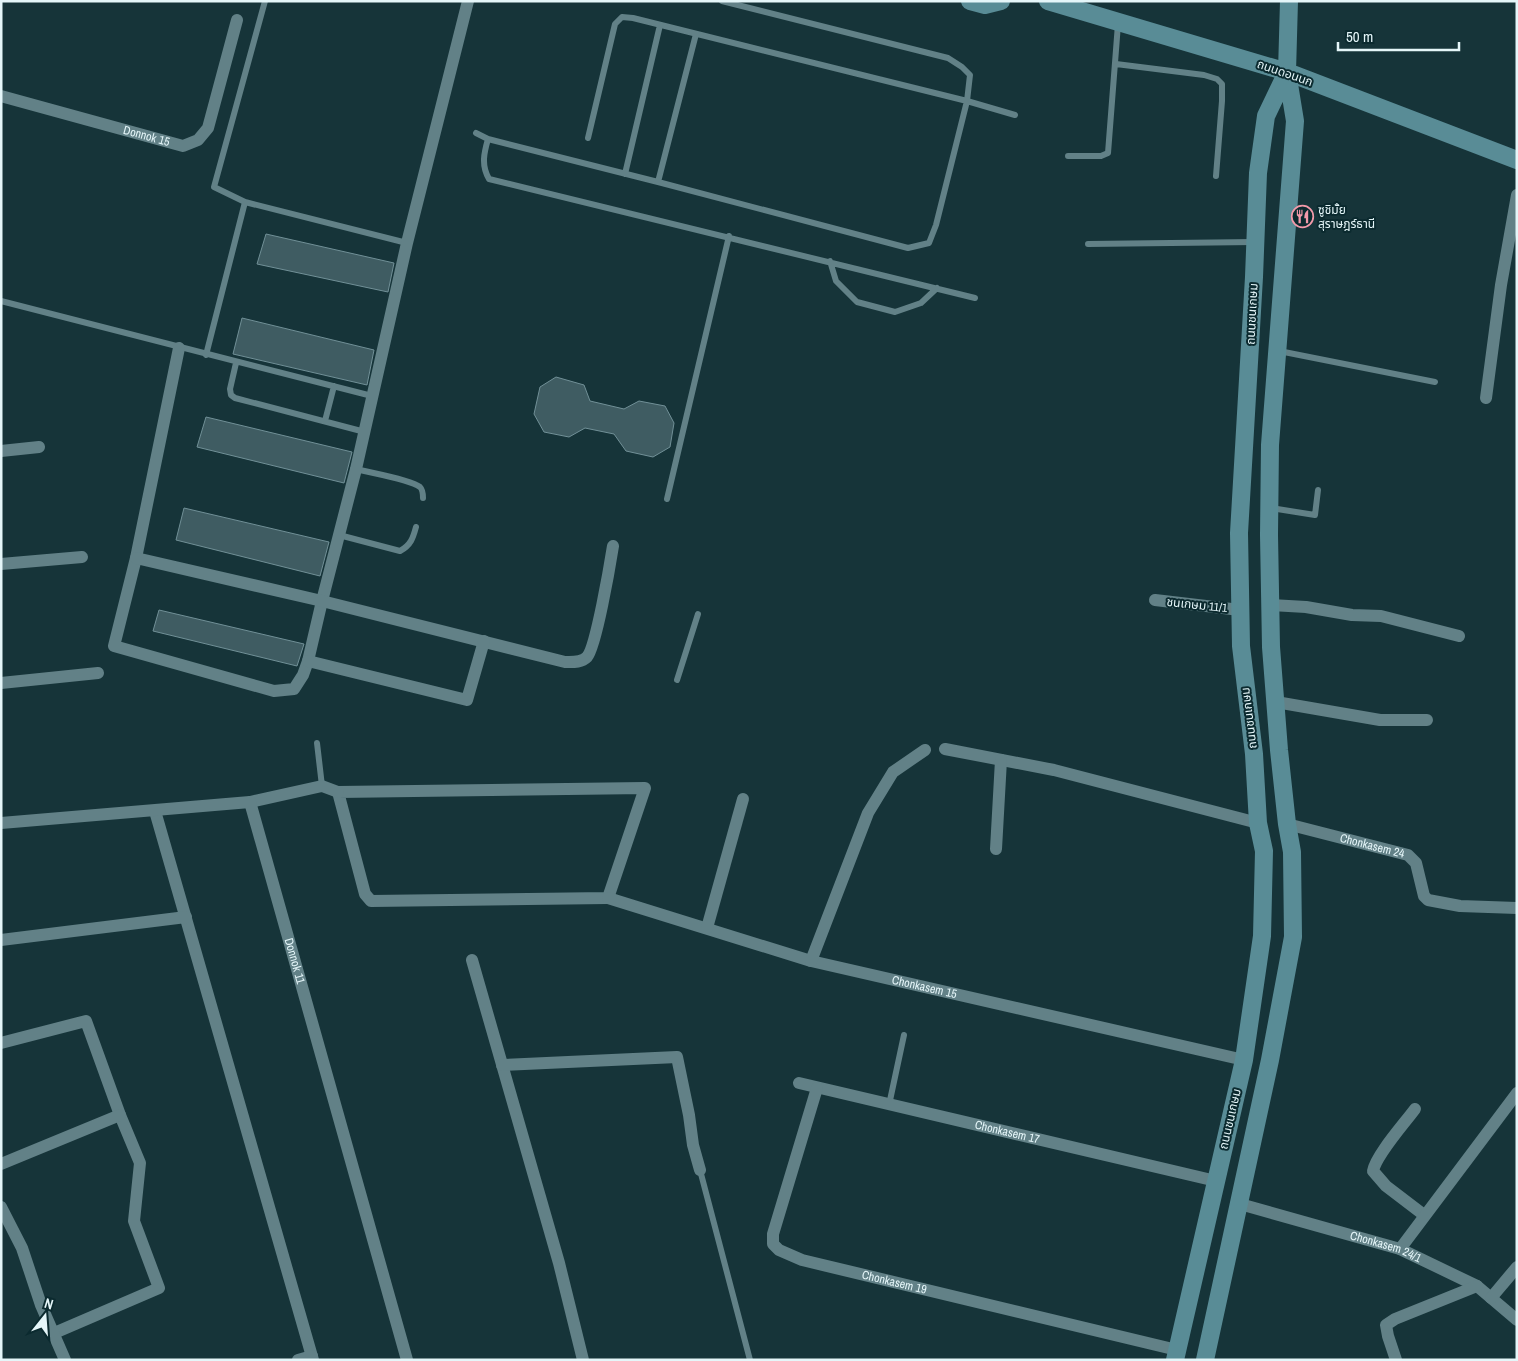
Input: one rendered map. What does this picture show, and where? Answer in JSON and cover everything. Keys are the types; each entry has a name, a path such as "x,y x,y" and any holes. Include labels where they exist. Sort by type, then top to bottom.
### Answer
{"main road":[{"path":"970,1 985,4 1001,1"},
{"name":"ถนนดอนนก","path":"1048,1 1287,72 1517,160"},
{"name":"ถนนชนเกษม","path":"1205,1360 1270,1060 1293,937 1292,852 1287,824 1271,647 1270,508 1270,445 1294,121 1287,72 1289,1"},
{"name":"ถนนชนเกษม","path":"1176,1355 1244,1060 1262,936 1264,851 1258,823 1254,754 1241,646 1239,533 1258,172 1266,116 1287,72"}],"street":[{"path":"179,348 136,558 114,646 274,691 294,689 303,675 308,661 365,432 407,243 468,1"},
{"name":"Donnok 15","path":"1,96 183,146 198,140 208,128 237,20"},
{"path":"1486,398 1501,285 1517,195"},
{"path":"1,451 39,447"},
{"path":"136,558 322,601 565,662 581,661 588,656 595,637 614,546"},
{"path":"1,564 82,557"},
{"name":"ชนเกษม 11/1","path":"1155,600 1240,610"},
{"path":"1271,605 1306,607 1352,615 1381,616 1459,636"},
{"path":"308,661 467,700 484,641"},
{"path":"1,683 98,673"},
{"path":"1276,702 1380,720 1427,720"},
{"path":"945,749 1054,770 1258,823"},
{"path":"812,961 868,813 892,772 925,750"},
{"path":"996,849 1001,760"},
{"path":"1,822 250,802 322,786 338,792 645,788 608,898"},
{"name":"Chonkasem 15","path":"338,792 365,894 372,901 608,898 812,961 1244,1060"},
{"path":"708,928 743,799"},
{"name":"Donnok 11","path":"250,802 407,1360"},
{"path":"155,811 312,1358 298,1360"},
{"name":"Chonkasem 24","path":"1287,824 1408,855 1416,863 1424,896 1428,900 1460,906 1517,908"},
{"path":"1,940 186,917"},
{"path":"472,960 559,1263 584,1360"},
{"path":"1,1044 86,1022 120,1115 140,1163 134,1221 159,1288 52,1334"},
{"path":"502,1065 677,1057 690,1115 693,1145 700,1170"},
{"name":"Chonkasem 17","path":"799,1083 1216,1181"},
{"name":"Chonkasem 19","path":"818,1088 773,1234 773,1244 779,1250 802,1260 1176,1355"},
{"path":"1400,1249 1517,1093"},
{"path":"1415,1109 1382,1154 1373,1171 1386,1186 1424,1215"},
{"path":"1,1164 120,1115"},
{"name":"Chonkasem 24/1","path":"1240,1204 1400,1249 1477,1286 1517,1320"},
{"path":"1,1207 22,1248 52,1334 65,1360"},
{"path":"1491,1298 1517,1267"},
{"path":"1396,1360 1386,1325 1395,1319 1477,1286"}],"lane":[{"path":"265,1 214,187 245,202 407,243"},
{"path":"476,133 488,139 908,248 929,243 936,225 967,101 970,75 948,58 722,1"},
{"path":"588,138 615,24 622,17 633,18 967,101 1014,115"},
{"path":"1068,156 1100,156 1108,153 1119,22"},
{"path":"625,174 660,25"},
{"path":"658,182 696,34"},
{"path":"1116,64 1204,75 1217,79 1222,84 1216,176"},
{"path":"488,139 483,158 489,179 729,236 975,298"},
{"path":"206,355 245,202"},
{"path":"667,499 729,236"},
{"path":"1088,244 1255,242"},
{"path":"830,261 836,280 857,302 895,312 921,303 937,288"},
{"path":"1,302 372,396"},
{"path":"1277,351 1435,382"},
{"path":"236,363 230,389 231,395 235,398 365,432"},
{"path":"325,421 334,386"},
{"path":"356,469 420,487 423,492 423,498"},
{"path":"1270,508 1315,515 1318,490"},
{"path":"339,535 400,551 407,547 412,540 416,526"},
{"path":"677,680 698,614"},
{"path":"317,743 322,786"},
{"path":"889,1105 904,1034"},
{"path":"700,1170 750,1360"}],"building":[{"path":"266,234 394,263 388,292 257,264"},
{"path":"242,318 374,350 367,385 233,354"},
{"path":"556,377 584,385 590,401 624,409 639,401 665,406 674,423 670,447 653,457 626,451 614,434 585,428 569,437 544,432 534,414 540,387"},
{"path":"206,417 352,452 344,483 197,447"},
{"path":"184,508 329,542 320,576 176,540"},
{"path":"159,610 304,644 297,666 153,631"}],"place":[{"name":"ซูชิมั้ย สุราษฎร์ธานี","path":"1302,217"}]}
